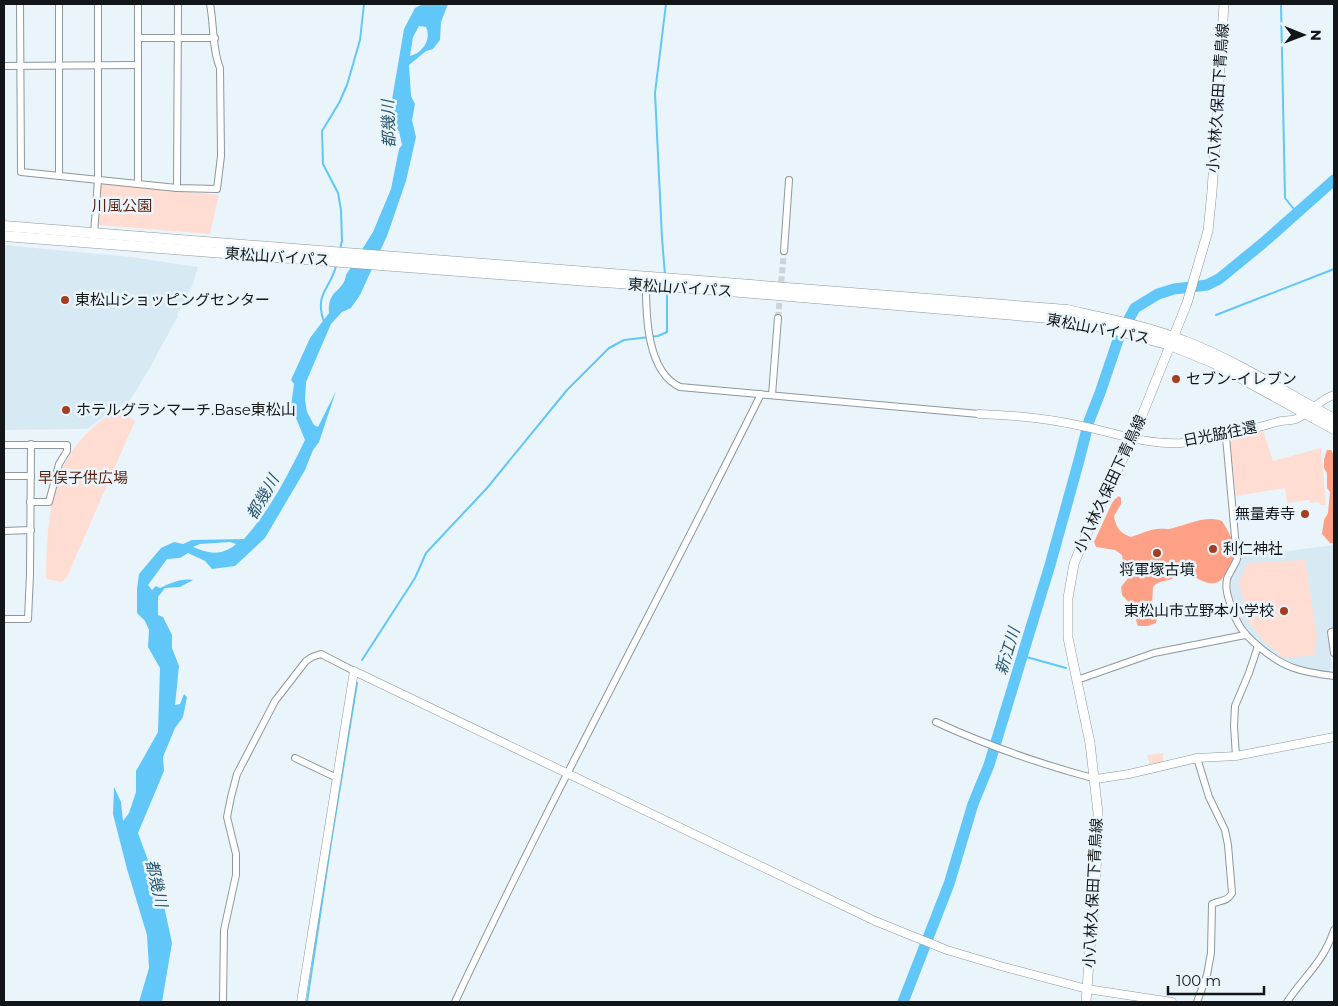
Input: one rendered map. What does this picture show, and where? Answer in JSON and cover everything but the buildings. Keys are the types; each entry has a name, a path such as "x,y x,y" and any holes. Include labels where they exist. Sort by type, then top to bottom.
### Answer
{"highway":[{"name":"東松山バイパス","path":"4,226 232,249"},
{"name":"東松山バイパス","path":"4,236 232,249 469,268 1067,310 1172,341 1270,395 1334,419"},
{"name":"東松山バイパス","path":"469,268 646,286 694,288 1111,324"},
{"name":"東松山バイパス","path":"1311,411 1334,429"}],"main road":[{"name":"小八林久保田下青鳥線","path":"1086,1002 1098,842 1096,779 1068,638 1068,598 1074,564 1086,534 1133,438 1172,341 1196,273 1210,216 1224,4"}],"street":[{"path":"20,4 21,172 177,188 217,189 221,156 220,68 216,59 210,4"},
{"path":"59,176 60,4"},
{"path":"94,234 98,179 98,4"},
{"path":"138,4 138,184"},
{"path":"177,188 178,4"},
{"path":"138,38 215,38"},
{"path":"4,66 138,65"},
{"path":"784,251 790,180"},
{"path":"646,286 646,310 652,348 660,368 673,384 680,387 979,414"},
{"path":"772,395 778,318"},
{"path":"455,1002 542,822 761,394"},
{"name":"日光脇往還","path":"979,414 1030,416 1156,443 1182,443 1226,437 1280,421 1293,420 1311,411 1328,397 1334,396"},
{"path":"1226,437 1237,559 1227,578 1227,594 1233,616 1245,635 1269,656 1291,668 1334,676"},
{"path":"4,444 67,445 67,451 59,464 49,502 30,502"},
{"path":"4,619 28,619 31,444"},
{"path":"4,476 31,476"},
{"path":"4,531 30,530"},
{"path":"1334,631 1331,632 1334,652"},
{"path":"1077,680 1154,654 1245,635"},
{"path":"1236,756 1235,706 1258,646"},
{"path":"223,1002 224,930 236,875 236,854 227,817 237,774 275,701 306,661 312,656 321,654 818,895 923,941 980,961 1087,989 1172,1002"},
{"path":"301,1002 354,671"},
{"path":"936,722 1010,753 1096,779 1129,774 1197,758 1236,756 1334,737"},
{"path":"294,758 337,778"},
{"path":"1196,1002 1207,975 1211,952 1212,904 1230,897 1232,893 1228,845 1224,830 1209,797 1197,758"},
{"path":"1287,1002 1331,947 1334,930"}],"shaded area":[{"path":"4,245 131,257 198,267 193,284 178,316 129,402 109,413 87,429 4,430"},
{"path":"1327,450 1331,450 1334,455 1334,543 1330,543 1322,534 1324,520 1328,513 1330,492 1327,488 1327,473 1324,468"},
{"path":"1119,496 1121,504 1114,516 1117,527 1121,532 1131,537 1147,531 1171,529 1203,520 1216,519 1222,521 1234,546 1231,564 1223,578 1217,582 1208,583 1186,571 1179,573 1172,579 1155,585 1153,587 1152,606 1158,616 1156,623 1148,626 1138,626 1136,610 1122,595 1121,587 1129,577 1129,567 1123,562 1122,555 1115,550 1096,547 1094,542 1112,503"},
{"name":"東松山市立野本小学校","path":"1334,545 1334,627 1328,627 1327,630 1332,668 1327,672 1303,669 1274,655 1249,633 1239,621 1235,614 1231,594 1231,579 1241,559 1241,551 1287,551"}],"green space":[{"name":"川風公園","path":"103,183 219,195 210,234 98,225 101,185"},
{"name":"早俣子供広場","path":"119,409 135,421 67,577 62,582 46,579 48,528 52,504 57,482 66,461 79,442 96,425"},
{"path":"1263,430 1273,461 1321,448 1326,505 1320,505 1319,502 1310,503 1309,500 1287,503 1285,488 1236,496 1230,442 1233,439"},
{"path":"1305,560 1317,636 1314,655 1284,658 1264,641 1248,621 1239,583 1247,563"},
{"path":"1163,753 1163,763 1150,766 1147,755"}],"water":[{"path":"423,4 448,4 441,22 440,40 433,49 426,51 409,65 411,96 415,104 412,120 416,137 406,181 387,236 360,295 351,308 342,312 331,324 306,382 305,400 307,412 314,425 318,427 336,391 319,442 313,450 305,470 265,538 235,566 212,569 205,561 188,553 180,558 167,559 148,585 152,590 156,586 160,588 180,580 193,580 180,587 165,588 158,597 158,615 163,617 172,635 172,648 179,666 175,705 180,704 184,694 187,697 183,717 175,728 163,757 164,771 138,833 163,901 172,943 162,1002 139,1002 149,968 147,935 113,814 114,787 121,802 123,821 129,813 136,792 136,771 158,732 160,668 148,647 149,630 145,621 137,613 139,574 161,548 174,542 183,544 192,540 244,539 270,504 305,440 291,406 294,384 291,380 310,338 329,313 329,305 333,295 345,281 346,275 373,232 391,189 399,149 402,145 399,131 388,123 404,29 415,8","holes":["419,26 426,27 428,32 427,41 422,49 410,56 413,37","230,542 236,544 226,551 215,553 193,547 200,544"]}],"waterway":[{"path":"340,249 342,241 341,210 338,193 323,164 322,131 339,103 347,85 360,40 364,4"},
{"path":"665,275 655,93 666,4"},
{"path":"1281,4 1285,198 1297,213"},
{"name":"新江川","path":"903,1002 949,884 973,804 989,765 1050,565 1089,421 1119,337 1135,308 1158,294 1174,289 1207,285 1219,279 1334,180"},
{"path":"324,322 321,312 322,298 336,266"},
{"path":"1216,315 1334,269"},
{"path":"362,660 415,578 426,553 487,488 567,390 609,348 624,340 658,336 667,332 667,290"},
{"path":"1023,656 1066,668"},
{"path":"307,1002 357,683"}],"tunnel":[{"path":"778,318 784,251"}],"place":[{"name":"東松山ショッピングセンター","path":"65,300"},
{"name":"セブン-イレブン","path":"1176,379"},
{"name":"ホテルグランマーチ.Base東松山","path":"66,410"},
{"name":"無量寿寺","path":"1305,514"},
{"name":"利仁神社","path":"1213,549"},
{"name":"将軍塚古墳","path":"1157,553"},
{"name":"東松山市立野本小学校","path":"1284,611"}],"water label":[{"name":"都幾川","path":"388,124"},
{"name":"都幾川","path":"262,497"},
{"name":"都幾川","path":"157,883"}]}
